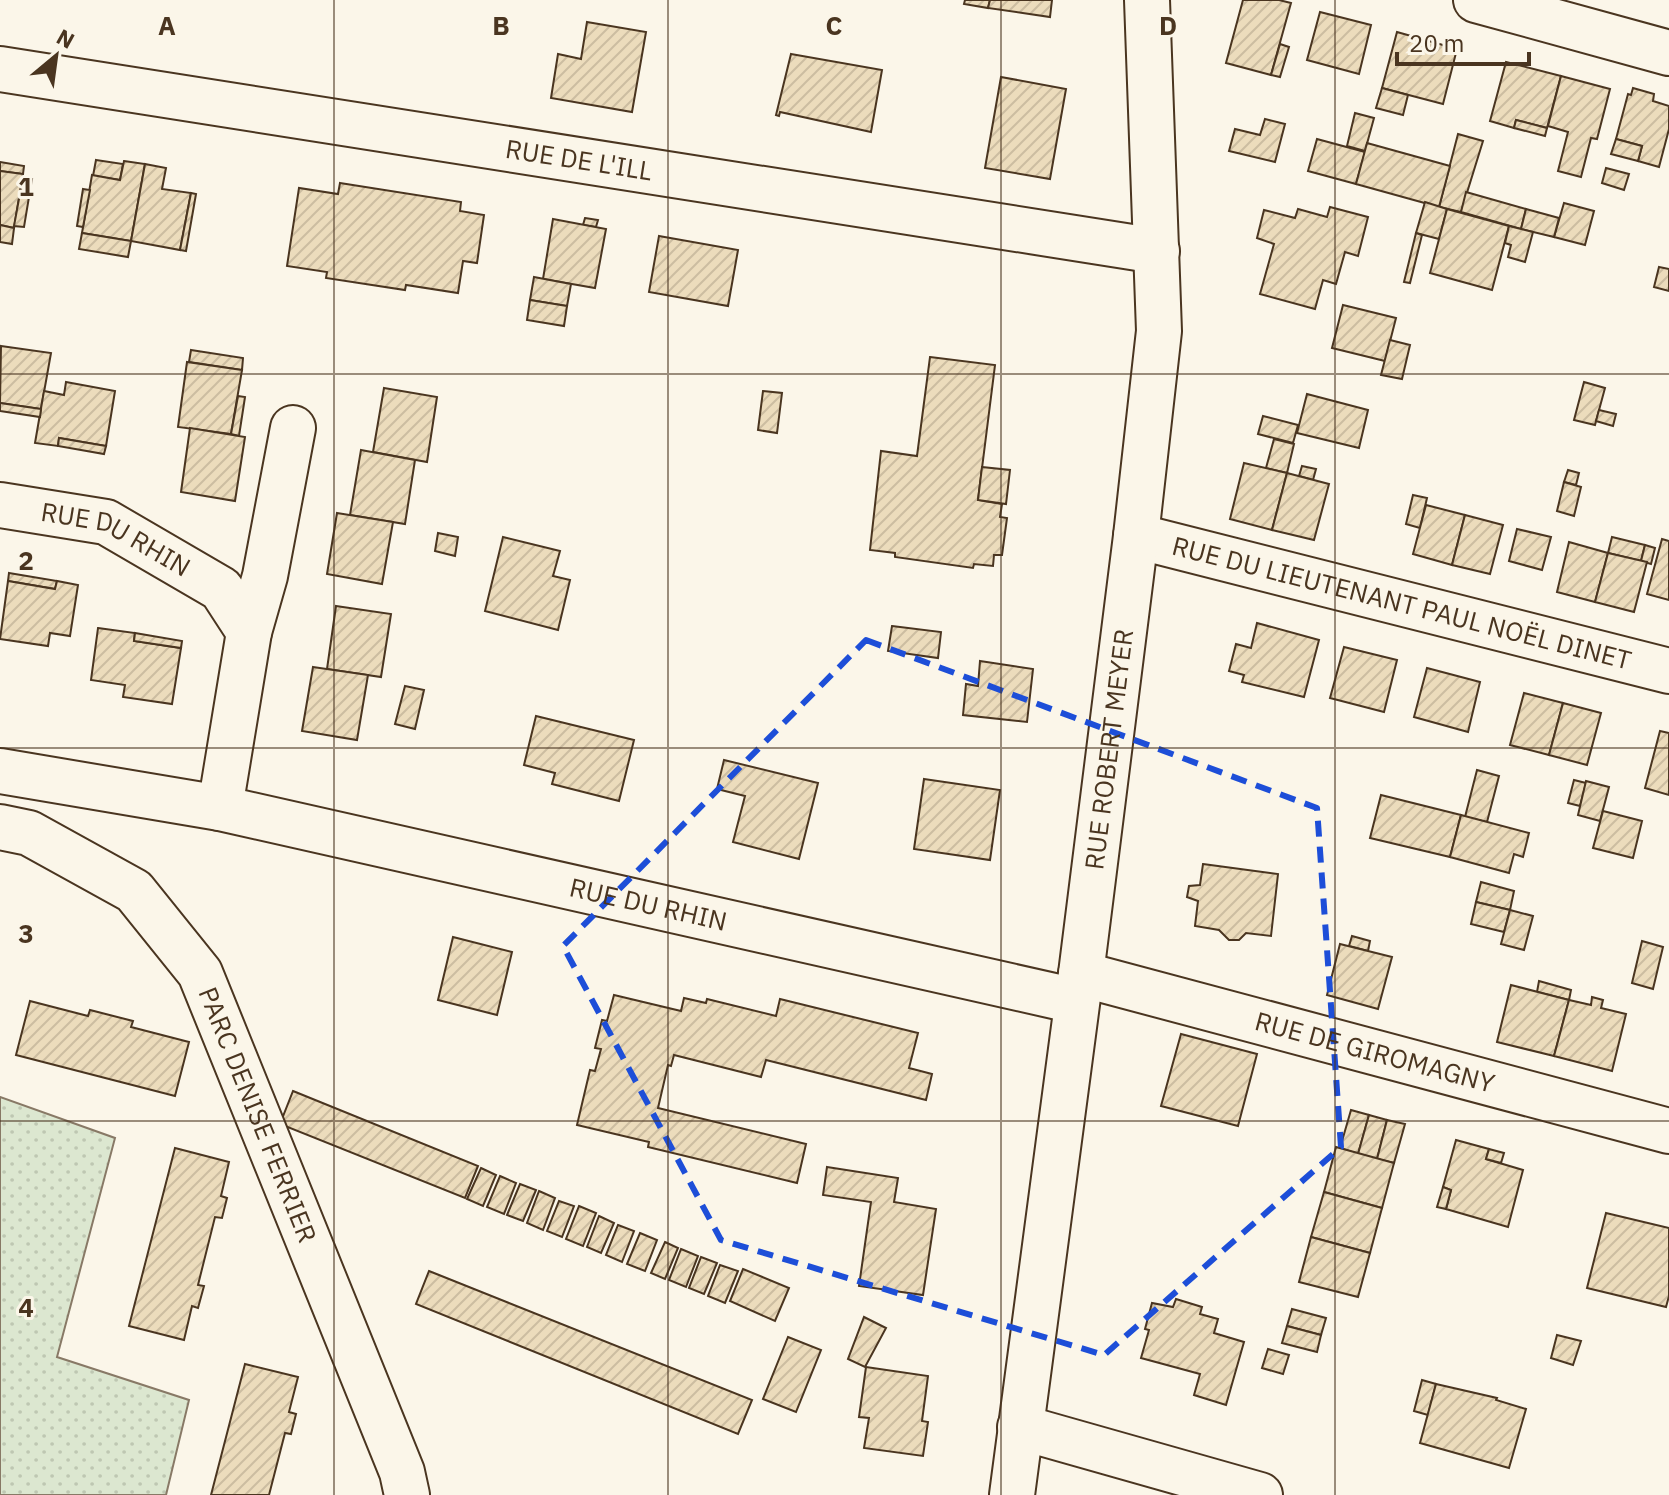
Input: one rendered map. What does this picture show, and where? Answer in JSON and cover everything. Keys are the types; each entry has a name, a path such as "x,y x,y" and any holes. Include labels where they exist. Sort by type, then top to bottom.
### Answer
{"street":[{"name":"RUE ROBERT MEYER","path":"1012,1495 1079,988 1159,331 1147,0"},
{"path":"1476,0 1669,53"},
{"name":"RUE DE L'ILL","path":"0,69 1157,251"},
{"path":"220,808 249,632 265,576 293,428"},
{"name":"RUE DU RHIN","path":"0,505 106,522 221,589 249,632"},
{"name":"RUE DU LIEUTENANT PAUL NOËL DINET","path":"1136,536 1669,671"},
{"name":"RUE DU RHIN","path":"0,771 220,808 1079,988"},
{"name":"PARC DENISE FERRIER","path":"0,827 29,833 134,891 200,973 402,1472 407,1495"},
{"name":"RUE DE GIROMAGNY","path":"1079,988 1669,1131"},
{"path":"1020,1427 1260,1495"}],"highlighted area":[{"path":"866,640 1317,808 1341,1147 1104,1355 721,1240 563,946"}],"green space":[{"path":"0,1097 115,1138 57,1357 189,1400 166,1495 0,1495"}],"building":[{"path":"965,0 990,0 988,8 964,4"},
{"path":"990,0 1052,0 1050,17 988,8"},
{"path":"1243,0 1291,3 1271,75 1226,63"},
{"path":"1320,12 1371,25 1359,74 1307,60"},
{"path":"587,22 646,32 632,112 551,98 558,54 581,59"},
{"path":"1397,32 1457,49 1443,104 1382,88"},
{"path":"1280,44 1289,47 1280,77 1271,75"},
{"path":"791,54 882,70 871,132 780,112 779,116 776,115"},
{"path":"1506,62 1561,76 1547,128 1516,120 1514,128 1490,121"},
{"path":"1561,76 1610,89 1597,139 1591,138 1581,177 1558,171 1568,132 1548,126"},
{"path":"1001,77 1066,89 1050,179 985,168"},
{"path":"1382,88 1408,95 1403,115 1376,108"},
{"path":"1633,88 1654,94 1653,101 1669,106 1669,129 1659,167 1638,161 1642,146 1616,139 1628,94 1631,95"},
{"path":"1355,113 1374,118 1365,151 1347,146"},
{"path":"1265,119 1285,124 1275,162 1229,151 1235,129 1260,135"},
{"path":"1516,120 1547,128 1545,136 1514,128"},
{"path":"1458,134 1483,141 1461,212 1439,207"},
{"path":"1317,139 1365,152 1356,184 1308,171"},
{"path":"1616,139 1642,146 1638,161 1611,154"},
{"path":"1367,143 1450,166 1439,207 1356,184"},
{"path":"96,160 123,164 120,180 93,176"},
{"path":"124,161 145,164 131,241 82,233 92,175 120,180"},
{"path":"0,162 24,166 23,174 0,171"},
{"path":"145,164 166,168 162,189 191,193 180,250 131,241"},
{"path":"1606,168 1629,174 1624,190 1602,183"},
{"path":"0,171 23,174 14,228 0,225"},
{"path":"23,177 32,179 24,227 14,226"},
{"path":"340,183 461,202 460,211 484,215 477,263 463,261 458,293 406,285 405,290 326,278 327,272 287,266 299,188 338,194"},
{"path":"83,189 90,190 83,227 77,226"},
{"path":"1466,192 1526,209 1521,229 1461,212"},
{"path":"191,193 196,194 186,251 180,250"},
{"path":"1425,202 1447,209 1439,239 1416,233"},
{"path":"1564,203 1594,211 1585,245 1554,237"},
{"path":"1330,207 1368,217 1358,256 1345,252 1336,284 1323,280 1315,309 1260,294 1274,244 1257,238 1264,210 1295,218 1298,209 1327,217"},
{"path":"1447,209 1509,226 1492,290 1430,273"},
{"path":"1526,209 1559,218 1554,237 1521,229"},
{"path":"585,218 598,220 596,227 583,225"},
{"path":"553,219 606,229 595,288 543,279"},
{"path":"0,225 14,228 12,244 0,242"},
{"path":"1509,226 1533,232 1525,262 1508,257 1511,245 1505,243"},
{"path":"82,233 131,241 128,257 79,249"},
{"path":"1416,233 1422,235 1410,283 1404,282"},
{"path":"659,236 738,250 728,306 649,292"},
{"path":"1659,267 1669,269 1669,291 1654,287"},
{"path":"534,277 571,284 567,306 530,300"},
{"path":"530,300 567,306 564,326 527,320"},
{"path":"1343,305 1396,318 1385,361 1332,348"},
{"path":"1390,340 1410,345 1402,379 1381,375"},
{"path":"1,346 51,353 41,409 0,403"},
{"path":"191,350 243,358 242,370 189,362"},
{"path":"930,357 995,365 978,500 1002,504 1000,517 1007,518 1002,555 994,555 993,566 974,564 973,568 895,557 895,553 870,550 881,451 917,456"},
{"path":"187,362 242,370 231,434 178,427"},
{"path":"66,382 115,391 106,446 59,438 58,446 35,443 44,391 64,395"},
{"path":"1584,382 1605,388 1595,425 1574,420"},
{"path":"384,388 437,397 427,462 373,452"},
{"path":"763,391 782,393 777,433 758,430"},
{"path":"1307,394 1368,410 1359,448 1297,433"},
{"path":"238,396 245,397 239,436 231,434"},
{"path":"0,403 41,409 40,417 0,411"},
{"path":"1599,410 1616,414 1613,426 1596,421"},
{"path":"1263,416 1298,425 1293,443 1258,434"},
{"path":"190,428 245,437 235,501 181,492"},
{"path":"59,438 106,446 104,454 58,446"},
{"path":"1274,439 1294,444 1287,473 1266,468"},
{"path":"361,450 415,460 405,524 350,515"},
{"path":"1244,463 1287,473 1272,530 1230,519"},
{"path":"1302,466 1316,469 1313,480 1299,476"},
{"path":"982,467 1010,470 1006,504 978,500"},
{"path":"1568,470 1579,473 1576,485 1564,482"},
{"path":"1287,473 1329,484 1314,540 1272,530"},
{"path":"1564,482 1581,487 1574,516 1557,511"},
{"path":"1413,495 1427,498 1420,528 1406,524"},
{"path":"1426,505 1465,515 1452,565 1413,554"},
{"path":"337,513 393,522 382,584 327,574"},
{"path":"1465,515 1503,525 1490,574 1452,565"},
{"path":"1517,529 1551,537 1542,570 1509,561"},
{"path":"438,533 458,537 455,556 435,551"},
{"path":"503,537 560,551 553,576 570,580 558,630 485,611"},
{"path":"1612,537 1645,545 1641,561 1608,553"},
{"path":"1662,539 1669,541 1669,600 1647,594"},
{"path":"1569,542 1608,553 1595,602 1557,592"},
{"path":"1645,545 1655,548 1651,564 1641,561"},
{"path":"1608,553 1647,562 1634,612 1595,602"},
{"path":"9,573 57,581 55,589 8,581"},
{"path":"8,581 55,589 57,581 78,585 70,636 50,633 48,646 0,639"},
{"path":"336,606 391,614 381,677 327,669"},
{"path":"1257,623 1319,640 1304,697 1242,682 1244,675 1229,671 1236,644 1251,648"},
{"path":"892,626 941,632 938,658 888,651"},
{"path":"98,628 135,633 134,641 181,648 172,704 123,697 125,685 91,680"},
{"path":"135,633 182,641 181,648 134,641"},
{"path":"1344,647 1397,660 1384,712 1330,698"},
{"path":"980,661 1033,669 1027,722 963,715 966,684 978,686"},
{"path":"313,667 368,675 357,740 302,731"},
{"path":"1427,668 1480,682 1468,732 1414,717"},
{"path":"405,686 424,690 415,729 395,724"},
{"path":"1524,693 1563,703 1549,755 1510,745"},
{"path":"1563,703 1601,713 1587,765 1549,755"},
{"path":"536,716 634,740 619,801 552,784 555,773 524,765"},
{"path":"1660,731 1669,733 1669,795 1645,788"},
{"path":"724,760 818,783 799,859 733,842 745,796 717,789"},
{"path":"1477,770 1499,776 1487,822 1465,817"},
{"path":"924,779 1000,790 990,860 914,849"},
{"path":"1574,780 1586,783 1580,806 1568,803"},
{"path":"1586,781 1609,787 1600,821 1578,815"},
{"path":"1381,795 1461,815 1450,857 1370,838"},
{"path":"1603,811 1642,821 1633,858 1593,848"},
{"path":"1461,815 1529,833 1523,857 1514,854 1509,873 1450,857"},
{"path":"1203,864 1278,874 1271,936 1246,933 1239,940 1229,940 1219,930 1195,926 1198,901 1187,897 1189,886 1200,885"},
{"path":"1481,882 1514,891 1510,910 1476,902"},
{"path":"1476,902 1510,910 1504,932 1471,924"},
{"path":"1510,910 1533,916 1524,950 1501,944"},
{"path":"1352,936 1370,941 1368,951 1349,946"},
{"path":"453,937 512,952 497,1015 438,1000"},
{"path":"1642,941 1663,947 1653,989 1632,983"},
{"path":"1340,944 1392,957 1378,1009 1327,995"},
{"path":"1539,981 1571,990 1569,1000 1537,992"},
{"path":"1511,985 1569,1000 1554,1056 1497,1042"},
{"path":"614,995 681,1011 684,998 706,1003 707,999 776,1016 780,999 918,1033 909,1068 932,1074 926,1100 766,1060 761,1077 674,1055 671,1066 668,1065 658,1108 806,1144 797,1183 648,1147 649,1142 577,1125 590,1070 595,1071 601,1049 595,1048 602,1020 607,1021"},
{"path":"1592,997 1603,1000 1601,1008 1626,1014 1612,1071 1554,1056 1569,1000 1591,1005"},
{"path":"30,1001 88,1016 90,1010 133,1021 131,1027 189,1042 175,1096 16,1055"},
{"path":"1181,1034 1257,1054 1238,1126 1161,1106"},
{"path":"293,1091 478,1166 465,1198 280,1124"},
{"path":"1351,1110 1369,1115 1358,1154 1340,1148"},
{"path":"1369,1115 1387,1120 1377,1159 1358,1154"},
{"path":"1387,1120 1405,1124 1394,1163 1377,1159"},
{"path":"1456,1140 1489,1149 1486,1159 1523,1170 1508,1227 1446,1209 1451,1190 1443,1187"},
{"path":"1336,1147 1394,1163 1382,1208 1324,1192"},
{"path":"175,1148 229,1162 221,1196 227,1198 222,1218 215,1217 198,1285 204,1286 198,1308 192,1306 184,1340 129,1326"},
{"path":"1489,1149 1504,1153 1501,1163 1486,1159"},
{"path":"827,1167 898,1178 894,1202 936,1209 923,1295 859,1286 871,1202 823,1195"},
{"path":"481,1168 496,1175 483,1206 467,1199"},
{"path":"500,1176 516,1183 504,1214 487,1207"},
{"path":"520,1184 536,1190 523,1221 507,1215"},
{"path":"1443,1187 1451,1190 1446,1209 1437,1207"},
{"path":"539,1191 555,1198 543,1230 527,1223"},
{"path":"1324,1192 1382,1208 1370,1253 1311,1237"},
{"path":"559,1201 574,1206 562,1237 547,1231"},
{"path":"579,1206 596,1213 583,1246 566,1239"},
{"path":"1606,1213 1669,1228 1669,1296 1666,1307 1587,1288"},
{"path":"599,1216 614,1223 601,1253 587,1247"},
{"path":"618,1225 634,1231 622,1262 606,1255"},
{"path":"640,1233 657,1240 645,1271 627,1264"},
{"path":"1311,1237 1370,1253 1358,1297 1299,1282"},
{"path":"665,1242 678,1248 665,1279 651,1273"},
{"path":"681,1249 698,1256 686,1287 669,1280"},
{"path":"701,1257 717,1263 704,1294 689,1288"},
{"path":"720,1265 738,1271 725,1303 708,1296"},
{"path":"743,1269 789,1288 775,1321 730,1301"},
{"path":"429,1271 752,1400 738,1434 416,1304"},
{"path":"1176,1299 1202,1307 1200,1314 1218,1319 1214,1333 1244,1342 1226,1405 1194,1395 1200,1374 1141,1358 1152,1303 1173,1307"},
{"path":"1292,1309 1326,1318 1321,1335 1287,1326"},
{"path":"864,1317 886,1328 865,1367 848,1359"},
{"path":"1287,1326 1321,1335 1317,1352 1282,1343"},
{"path":"1557,1335 1581,1341 1573,1365 1551,1358"},
{"path":"788,1337 821,1350 796,1412 763,1399"},
{"path":"1268,1349 1289,1355 1283,1374 1262,1368"},
{"path":"245,1364 298,1377 289,1412 296,1414 291,1434 285,1433 269,1495 211,1495"},
{"path":"866,1367 928,1376 922,1421 928,1422 923,1456 864,1448 869,1418 859,1417"},
{"path":"1422,1380 1436,1384 1428,1415 1414,1411"},
{"path":"1436,1384 1497,1398 1526,1409 1509,1468 1420,1443"}]}
